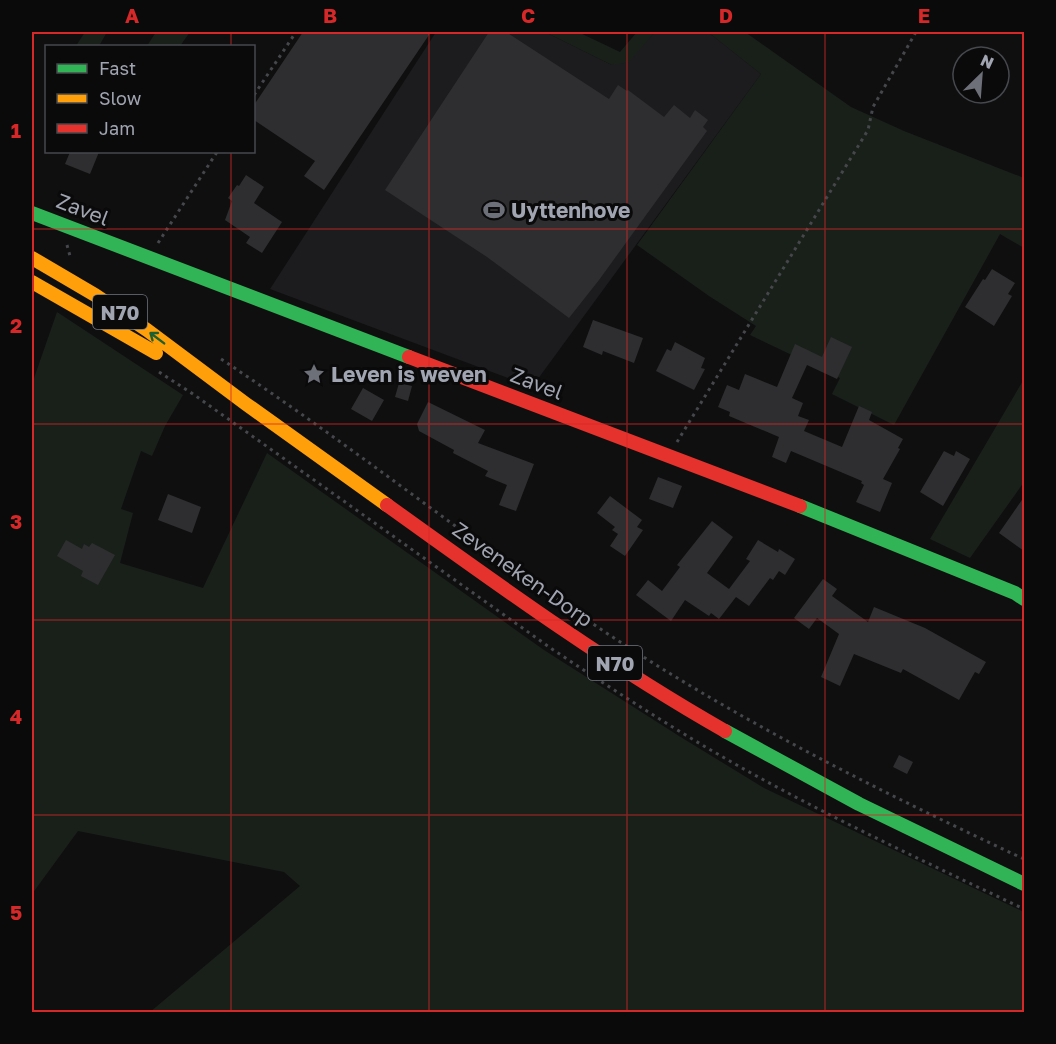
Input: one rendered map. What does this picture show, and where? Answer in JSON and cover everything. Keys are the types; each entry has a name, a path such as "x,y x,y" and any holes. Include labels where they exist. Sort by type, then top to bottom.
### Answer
{"main road":[{"name":"Zavel","path":"32,213 847,524 1015,593 1024,599"},
{"name":"Zeveneken-Dorp","path":"32,258 81,286 134,321 393,509 579,640 706,721 861,806 1024,884"},
{"name":"Zeveneken-Dorp","path":"32,282 122,331 170,361 204,373"}],"path":[{"path":"255,94 296,32"},
{"path":"668,456 868,130 873,107 916,32"},
{"path":"149,257 216,153"},
{"path":"61,224 70,256 77,262"},
{"path":"218,357 326,431 593,623 674,675 830,765 1024,860"}],"shaded area":[{"path":"85,32 107,32 100,45 77,45"},
{"path":"156,32 190,32 181,45 148,45"},
{"path":"436,32 545,32 612,65 644,44 655,32 708,32 761,74 532,387 270,289"},
{"path":"545,32 578,32 620,52 637,32 655,32 629,62 612,65"},
{"path":"708,32 745,32 851,107 904,131 1024,178 1024,248 1000,234 894,425 832,394 840,378 750,335 756,326 637,245 761,74"},
{"path":"57,312 183,395 165,426 152,456 141,451 121,509 133,513 120,563 203,588 267,453 544,650 764,788 1024,912 1024,1012 150,1012 300,886 284,872 78,831 32,894 32,384"},
{"path":"1024,379 1024,482 970,558 930,539"}],"building":[{"path":"303,32 431,32 324,190 304,176 315,161 255,121 255,104"},
{"path":"489,32 506,32 609,99 618,85 664,117 674,105 690,118 695,110 708,120 703,127 707,131 569,318 487,257 385,190"},
{"path":"70,153 99,153 90,174 65,164"},
{"path":"246,175 264,187 254,203 282,222 262,253 246,243 250,237 225,220 232,201 228,198"},
{"path":"992,269 1015,283 1008,294 1012,296 994,326 965,307"},
{"path":"593,320 643,338 634,363 603,351 602,355 583,347"},
{"path":"831,337 852,347 837,379 807,365 792,398 803,403 798,416 809,420 804,431 842,447 859,406 872,412 869,420 903,439 883,479 892,483 880,512 856,502 864,485 862,481 791,451 786,463 772,457 779,437 729,416 730,412 718,407 727,385 739,390 745,374 777,387 795,344 822,357"},
{"path":"675,342 705,358 701,368 705,369 694,390 656,371 667,349 671,351"},
{"path":"399,383 412,386 408,401 395,397"},
{"path":"363,388 384,400 372,421 351,409"},
{"path":"428,402 485,430 478,443 534,464 516,511 499,505 507,485 485,476 488,471 453,453 454,450 419,431 417,424"},
{"path":"944,451 954,456 956,451 970,459 943,506 920,492"},
{"path":"658,477 682,486 673,508 649,499"},
{"path":"168,494 201,507 192,533 158,520"},
{"path":"610,496 642,520 637,527 643,530 625,556 610,546 618,534 612,530 615,527 597,513"},
{"path":"1024,497 1024,551 999,533"},
{"path":"712,521 733,537 707,573 729,589 750,561 746,559 758,540 795,559 785,575 779,571 773,580 770,578 749,606 736,597 719,619 711,613 709,616 685,600 671,621 636,595 648,580 662,591 680,567 677,565"},
{"path":"66,540 82,549 84,544 89,547 92,543 115,555 98,585 81,576 83,571 57,556"},
{"path":"823,579 837,589 832,596 868,622 874,607 925,628 986,662 979,674 975,672 959,700 903,669 901,673 854,654 840,686 821,677 839,634 817,618 809,629 794,618"},
{"path":"899,755 913,762 907,774 893,767"}],"traffic: fast":[{"path":"32,213 409,357"},
{"path":"800,506 1015,593 1024,599"},
{"path":"725,731 859,804 1024,884"}],"traffic: slow":[{"path":"32,258 95,295 147,330 387,505"},
{"path":"32,282 156,353"}],"traffic: jam":[{"path":"409,357 800,506"},
{"path":"387,505 595,651 725,731"}],"place":[{"name":"Uyttenhove","path":"494,210"},
{"name":"Leven is weven","path":"314,374"}]}
